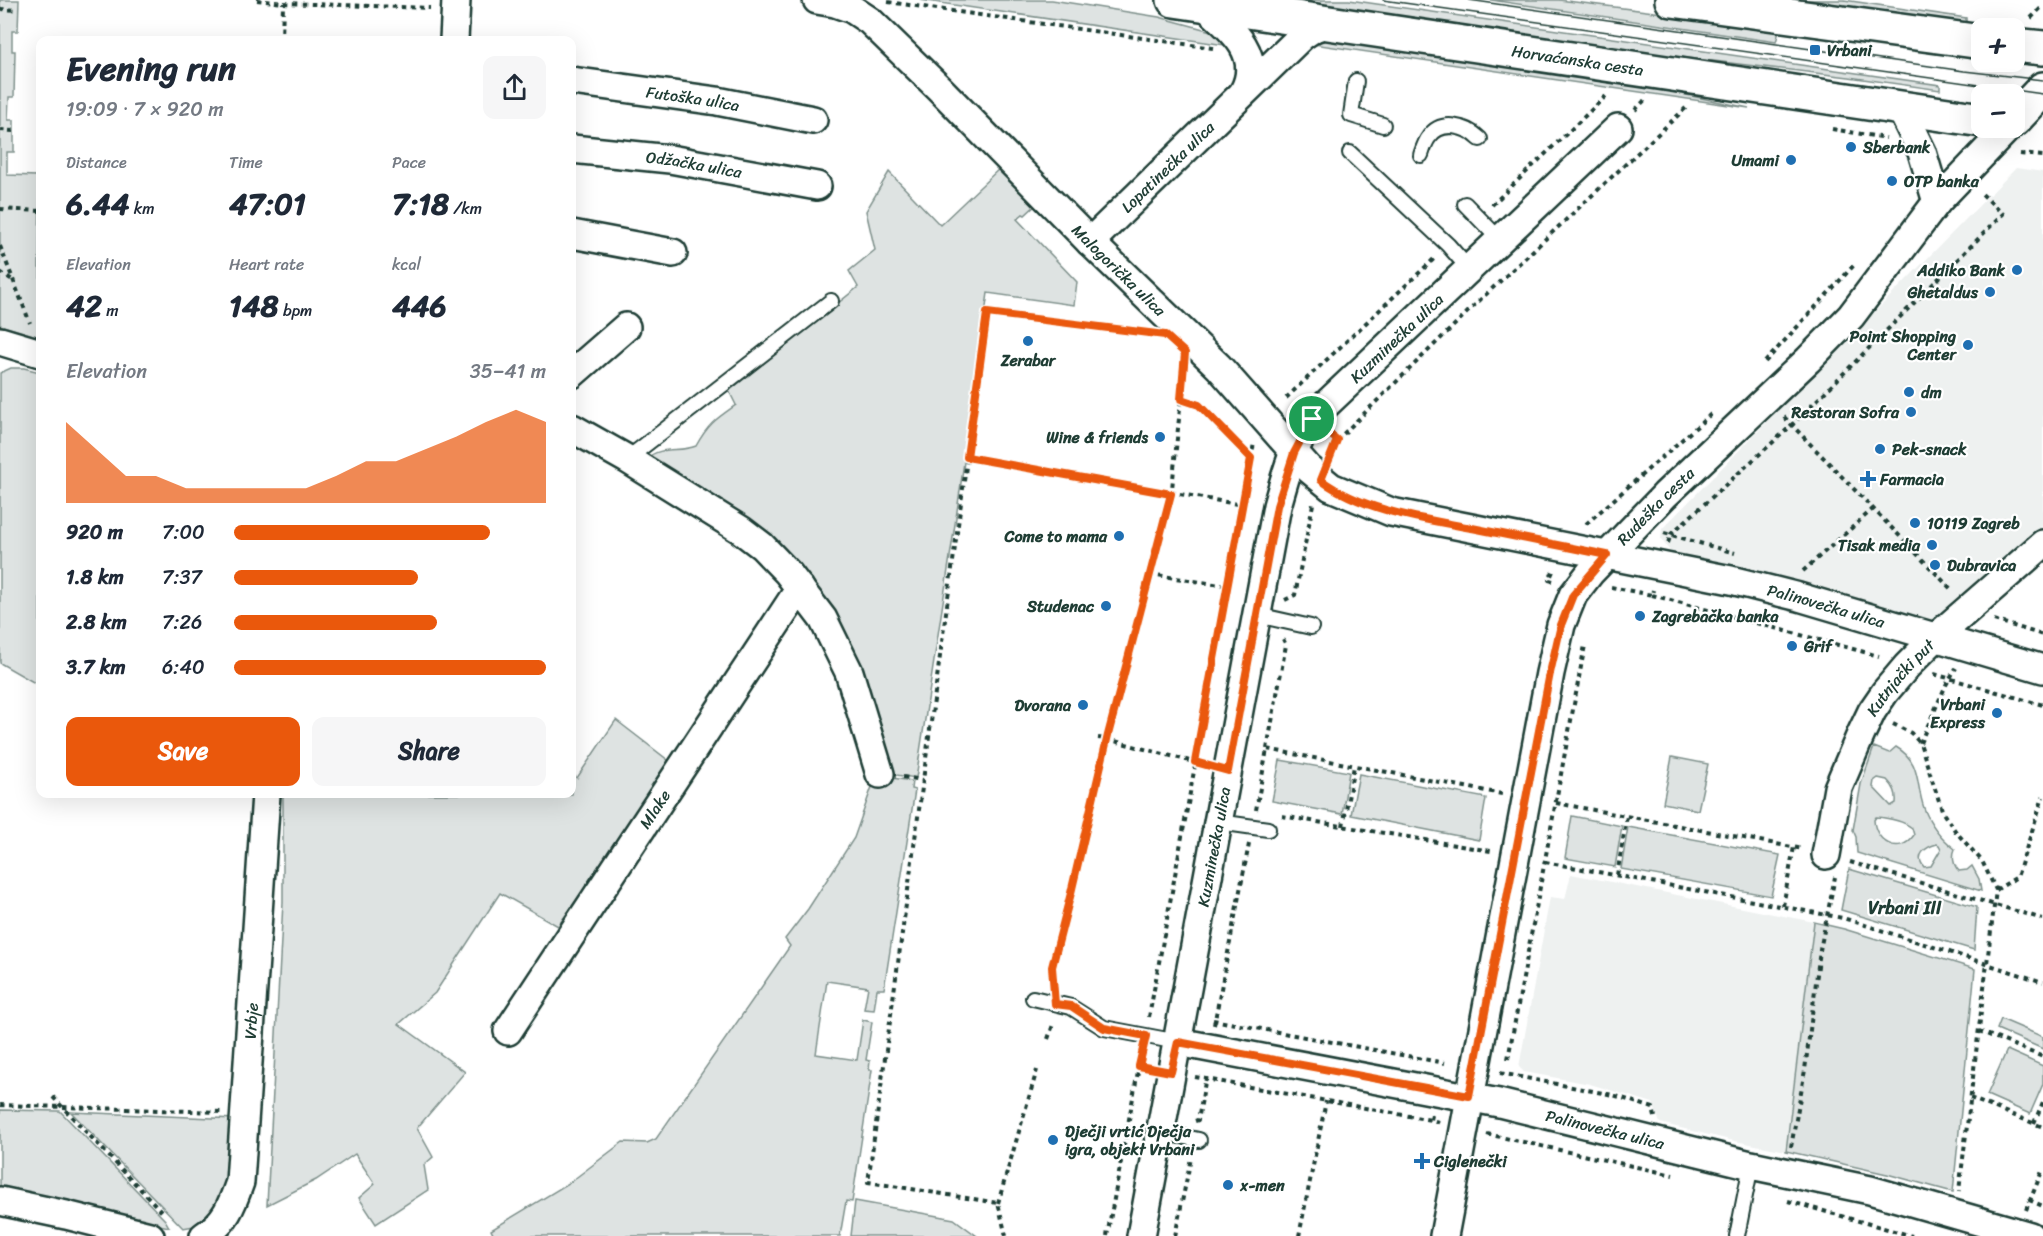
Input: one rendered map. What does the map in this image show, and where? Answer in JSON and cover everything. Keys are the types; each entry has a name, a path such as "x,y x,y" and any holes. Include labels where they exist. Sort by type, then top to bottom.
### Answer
{"street":[{"name":"Malogorička ulica","path":"817,0 852,9 870,21 1090,242 1219,367 1294,453 1321,480 1355,499 1391,512 1607,555"},
{"path":"1672,0 1971,41"},
{"path":"1189,2 1232,30 1245,50 1250,64 1250,80 1244,91"},
{"name":"Horvaćanska cesta","path":"1189,2 1971,119"},
{"path":"444,4 453,36"},
{"name":"Lopatinečka ulica","path":"1090,242 1302,36 1314,28 1332,22"},
{"name":"Futoška ulica","path":"576,82 717,101 813,120"},
{"path":"2025,109 2043,89"},
{"path":"1901,109 1922,152 1937,202"},
{"path":"2025,125 2043,129"},
{"name":"Kuzminečka ulica","path":"1141,1236 1228,771 1269,618 1277,506 1294,453 1312,419 1618,128"},
{"name":"Rudeška cesta","path":"1444,1236 1547,685 1561,625 1573,595 1607,555 1673,487 1808,360 1851,316 1937,202 1998,138"},
{"name":"Odžačka ulica","path":"576,149 670,159 817,186"},
{"path":"576,235 673,253"},
{"path":"576,371 626,327"},
{"path":"0,341 36,341"},
{"path":"576,430 741,530 762,546 800,588 823,619 849,672 880,774"},
{"name":"Kutnjački put","path":"1831,862 1838,788 1861,734 1886,692 1935,638 2043,544"},
{"name":"Palinovečka ulica","path":"1607,555 1731,580 1799,597 2043,669"},
{"name":"Mlake","path":"508,1031 800,588"},
{"name":"Vrbje","path":"204,1236 224,1219 233,1204 240,1182 266,798"},
{"name":"Palinovečka ulica","path":"1178,1042 1469,1096 1751,1165 1870,1190 1955,1214 2026,1227"},
{"path":"0,1201 66,1215 160,1228"}],"lane":[{"path":"1356,81 1351,115 1383,125"},
{"path":"1421,155 1429,136 1437,129 1446,126 1468,130 1480,139"},
{"path":"1350,153 1448,246 1469,269"},
{"path":"1465,204 1500,240"},
{"path":"627,459 831,301"},
{"path":"1269,618 1311,627"},
{"path":"1218,822 1268,829"},
{"path":"1033,998 1071,1006 1104,1028 1178,1042"},
{"path":"1160,1132 1199,1140"},
{"path":"1737,1236 1751,1165"}],"path":[{"path":"257,0 283,3 444,4"},
{"path":"879,0 1216,49"},
{"path":"282,36 283,3"},
{"path":"2029,38 2043,6"},
{"path":"0,9 18,10"},
{"path":"1266,813 1256,811 1286,645 1269,618 1284,601 1295,595 1311,510 1337,440 1481,299 1689,105"},
{"path":"0,130 14,131"},
{"path":"2012,157 2022,153 2043,156"},
{"path":"1953,592 1791,425 2003,214 1982,194"},
{"path":"0,209 36,211"},
{"path":"0,246 36,341"},
{"path":"1761,366 1862,257"},
{"path":"0,272 14,282"},
{"path":"998,1203 868,1182 935,717 987,313 1153,334"},
{"path":"1048,1039 1056,1016 1052,967 1107,739 1171,494 1184,365"},
{"path":"1279,404 1286,398 1337,440"},
{"path":"1181,399 1199,405 1251,458"},
{"path":"1107,1236 1255,440"},
{"path":"967,457 1243,505"},
{"path":"1803,571 1873,509"},
{"path":"1150,574 1227,586"},
{"path":"1652,595 1879,656"},
{"path":"1993,620 2043,635"},
{"path":"1508,1059 1587,636"},
{"path":"1920,743 1949,678 2043,705"},
{"path":"1889,722 1911,733 1920,743 1942,813 1982,861 1996,890 1955,1214"},
{"path":"1098,738 1228,771"},
{"path":"1266,749 1505,794"},
{"path":"1343,826 1354,766"},
{"path":"1996,890 2017,877 2043,796"},
{"path":"1277,815 1494,851"},
{"path":"1617,875 1627,816"},
{"path":"1783,906 1794,847"},
{"path":"1545,862 1843,918 2043,982"},
{"path":"1789,1150 1793,1144 1801,1091 1831,862"},
{"path":"1214,1020 1445,1063"},
{"path":"1979,1031 2043,1057"},
{"path":"1139,1066 1431,1120"},
{"path":"1006,1236 998,1203 1037,1070"},
{"path":"53,1097 64,1107 160,1228"},
{"path":"1970,1098 2043,1127"},
{"path":"1299,1236 1326,1101"},
{"path":"2034,1123 2043,1102"},
{"path":"0,1105 244,1113"},
{"path":"1490,1134 1676,1175"},
{"path":"2026,1227 2030,1200 2043,1169"},
{"path":"2030,1200 2043,1206"},
{"path":"1787,1201 1912,1236"}],"shaded area":[{"path":"0,0 19,0 18,31 12,31 12,51 15,51 14,97 9,97 8,120 14,120 14,152 7,152 7,175 36,176 36,336 0,325"},
{"path":"920,0 1052,0 1159,17 1211,31 1226,38 1232,46"},
{"path":"1274,0 1349,0 1940,85 1940,90 1621,50"},
{"path":"1491,0 1559,0 1780,28 1776,42"},
{"path":"1781,0 1844,0 1966,18 1966,26"},
{"path":"1333,36 1586,74 1749,108 1313,44"},
{"path":"1002,166 1037,204 1017,219 1077,282 1074,305 988,293 916,778 883,773 834,627 646,459 658,452 696,446 713,422 736,405 729,391 858,287 849,271 875,250 866,211 889,172 940,225"},
{"path":"2016,168 2043,172 2043,526 1951,613 1932,622 1916,624 1683,559 1669,550 1661,539 1662,529"},
{"path":"11,368 36,371 36,684 0,663 0,373"},
{"path":"616,720 673,764 558,926 500,893 435,993 399,1024 465,1072 417,1128 433,1157 424,1165 428,1190 376,1224 359,1198 375,1184 355,1154 316,1180 267,1205 283,902 283,798 576,798 577,778"},
{"path":"1874,747 1889,753 1896,747 1904,753 1914,766 1921,799 1929,820 1955,849 1955,866 1959,871 1967,870 1972,866 1979,879 1981,891 1857,853 1853,830 1861,784","holes":["1878,778 1887,780 1892,785 1896,803 1891,806 1873,787 1874,781","1876,817 1900,821 1912,828 1914,835 1902,845 1889,844 1883,840 1875,828","1937,844 1941,849 1931,866 1924,867 1921,863 1921,855 1925,849"]},
{"path":"1672,757 1708,764 1698,810 1663,803"},
{"path":"1280,760 1349,772 1342,814 1272,801"},
{"path":"1359,774 1486,798 1479,840 1351,815"},
{"path":"879,776 912,781 911,789 915,790 884,989 877,989 874,1010 864,1009 868,987 827,981 816,1054 857,1060 863,1020 872,1022 866,1060 870,1061 869,1070 872,1070 852,1202 846,1201 840,1236 494,1236 491,1230 569,1183 623,1142 647,1143 656,1139 790,946 785,939 808,909 854,838 874,781"},
{"path":"1572,816 1622,826 1615,867 1565,858"},
{"path":"1628,827 1780,855 1771,896 1621,869"},
{"path":"1849,869 1977,907 1974,950 1841,910"},
{"path":"1571,874 1814,922 1786,1151 1660,1123 1653,1103 1590,1084 1524,1072 1519,1067 1550,897 1565,899"},
{"path":"1814,922 1975,969 1953,1192 1786,1151"},
{"path":"2001,1019 2043,1037 2043,1049 1997,1029"},
{"path":"2007,1050 2043,1066 2043,1084 2030,1114 1987,1095"},
{"path":"0,1110 60,1111 165,1220 169,1227 0,1193"},
{"path":"71,1112 236,1119 226,1194 203,1221 183,1228"},
{"path":"855,1201 954,1219 977,1236 851,1236"}],"tram line":[{"path":"1383,0 2043,94"},
{"path":"1469,0 1964,71 2043,80"}],"place":[{"name":"Vrbani","path":"1815,50"},
{"name":"Sberbank","path":"1851,147"},
{"name":"Umami","path":"1791,160"},
{"name":"OTP banka","path":"1892,181"},
{"name":"Addiko Bank","path":"2017,270"},
{"name":"Ghetaldus","path":"1990,292"},
{"name":"Zerabar","path":"1028,341"},
{"name":"Point Shopping Center","path":"1968,345"},
{"name":"dm","path":"1909,392"},
{"name":"Restoran Sofra","path":"1911,412"},
{"name":"Wine & friends","path":"1160,437"},
{"name":"Pek-snack","path":"1880,449"},
{"name":"Farmacia","path":"1868,479"},
{"name":"10119 Zagreb","path":"1915,523"},
{"name":"Come to mama","path":"1119,536"},
{"name":"Tisak media","path":"1932,545"},
{"name":"Dubravica","path":"1935,565"},
{"name":"Studenac","path":"1106,606"},
{"name":"Zagrebačka banka","path":"1640,616"},
{"name":"Grif","path":"1792,646"},
{"name":"Dvorana","path":"1083,705"},
{"name":"Vrbani Express","path":"1997,713"},
{"name":"Dječji vrtić Dječja igra, objekt Vrbani","path":"1053,1140"},
{"name":"Ciglenečki","path":"1422,1161"},
{"name":"x-men","path":"1228,1185"}],"district":[{"name":"Vrbani III","path":"1905,908"}],"route":[{"path":"987,313 1165,335 1185,353 1181,399 1199,405 1251,458 1195,762 1228,771 1277,506 1294,453 1312,419 1337,440 1321,480 1355,499 1391,512 1431,521 1607,555 1573,595 1561,625 1469,1096 1178,1042 1171,1072 1139,1066 1146,1036 1104,1028 1071,1006 1055,1004 1052,967 1108,735 1171,494 967,457 987,313"}]}
